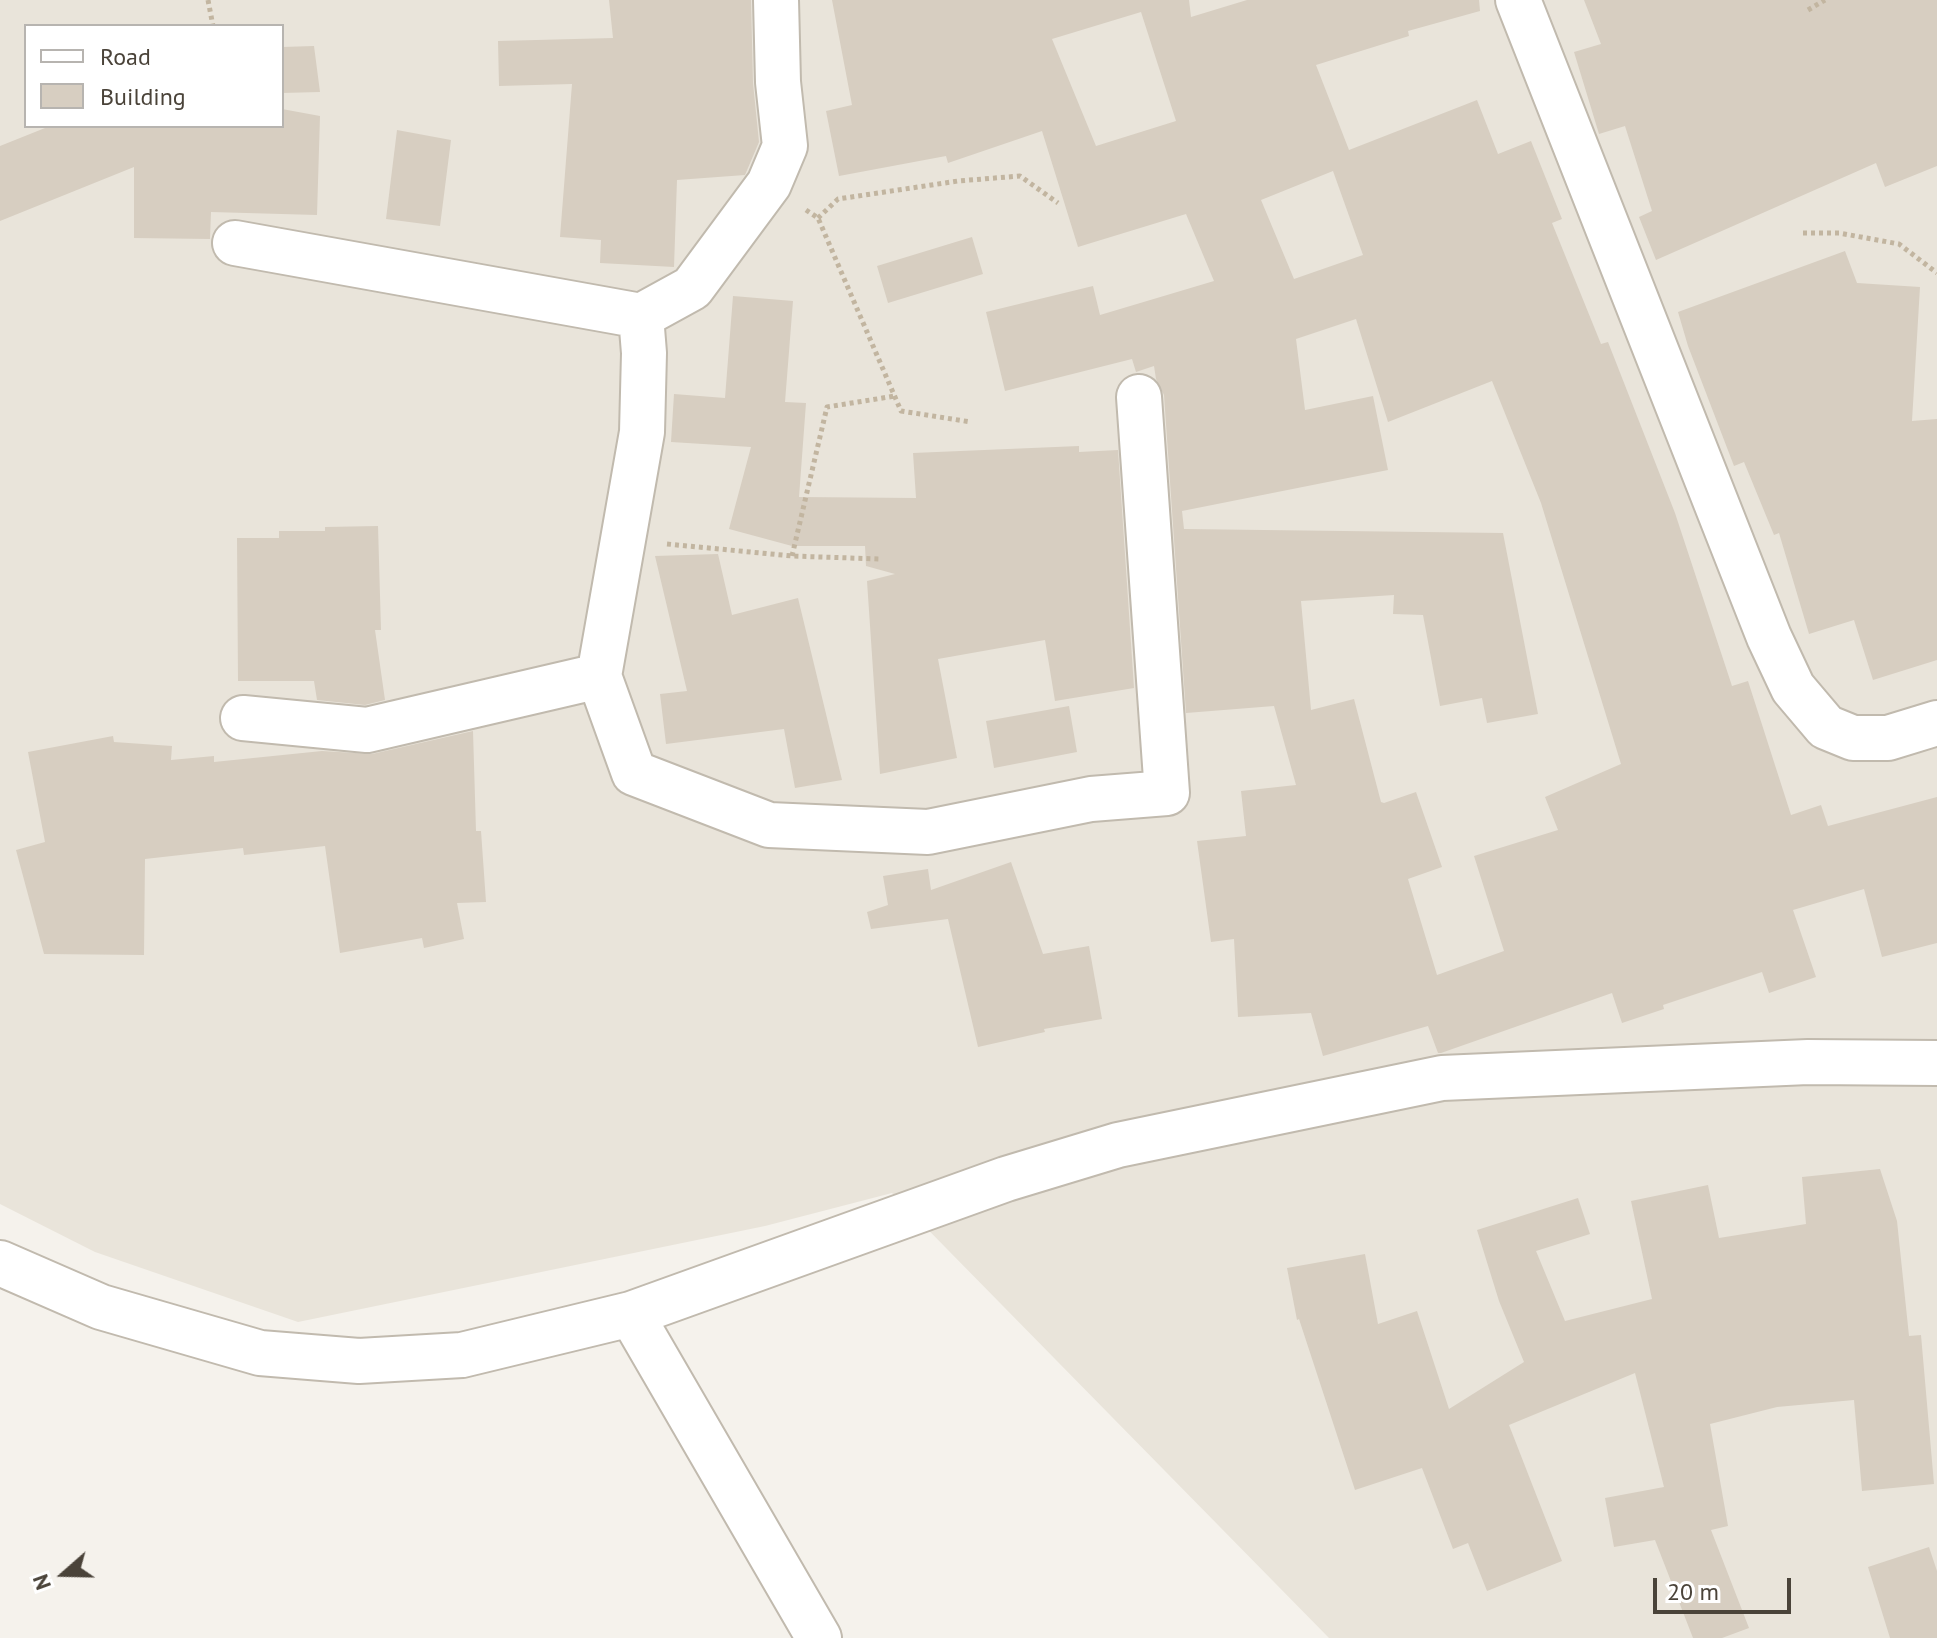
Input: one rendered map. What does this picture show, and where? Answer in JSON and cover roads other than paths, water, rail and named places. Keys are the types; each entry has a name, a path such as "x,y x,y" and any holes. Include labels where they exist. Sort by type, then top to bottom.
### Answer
{"street":[{"path":"235,243 641,316 692,288 769,184 785,146 778,82 776,0"},
{"path":"1518,0 1769,637 1793,688 1826,727 1853,738 1888,738 1937,723"},
{"path":"641,316 644,353 642,432 599,676 634,773 769,825 928,832 1091,799 1167,793 1139,397"},
{"path":"243,718 367,730 599,676"},
{"path":"0,1263 101,1307 260,1353 359,1361 462,1355 631,1314 1006,1179 1118,1145 1442,1078 1808,1062 1937,1063"},
{"path":"631,1314 819,1638"}]}
